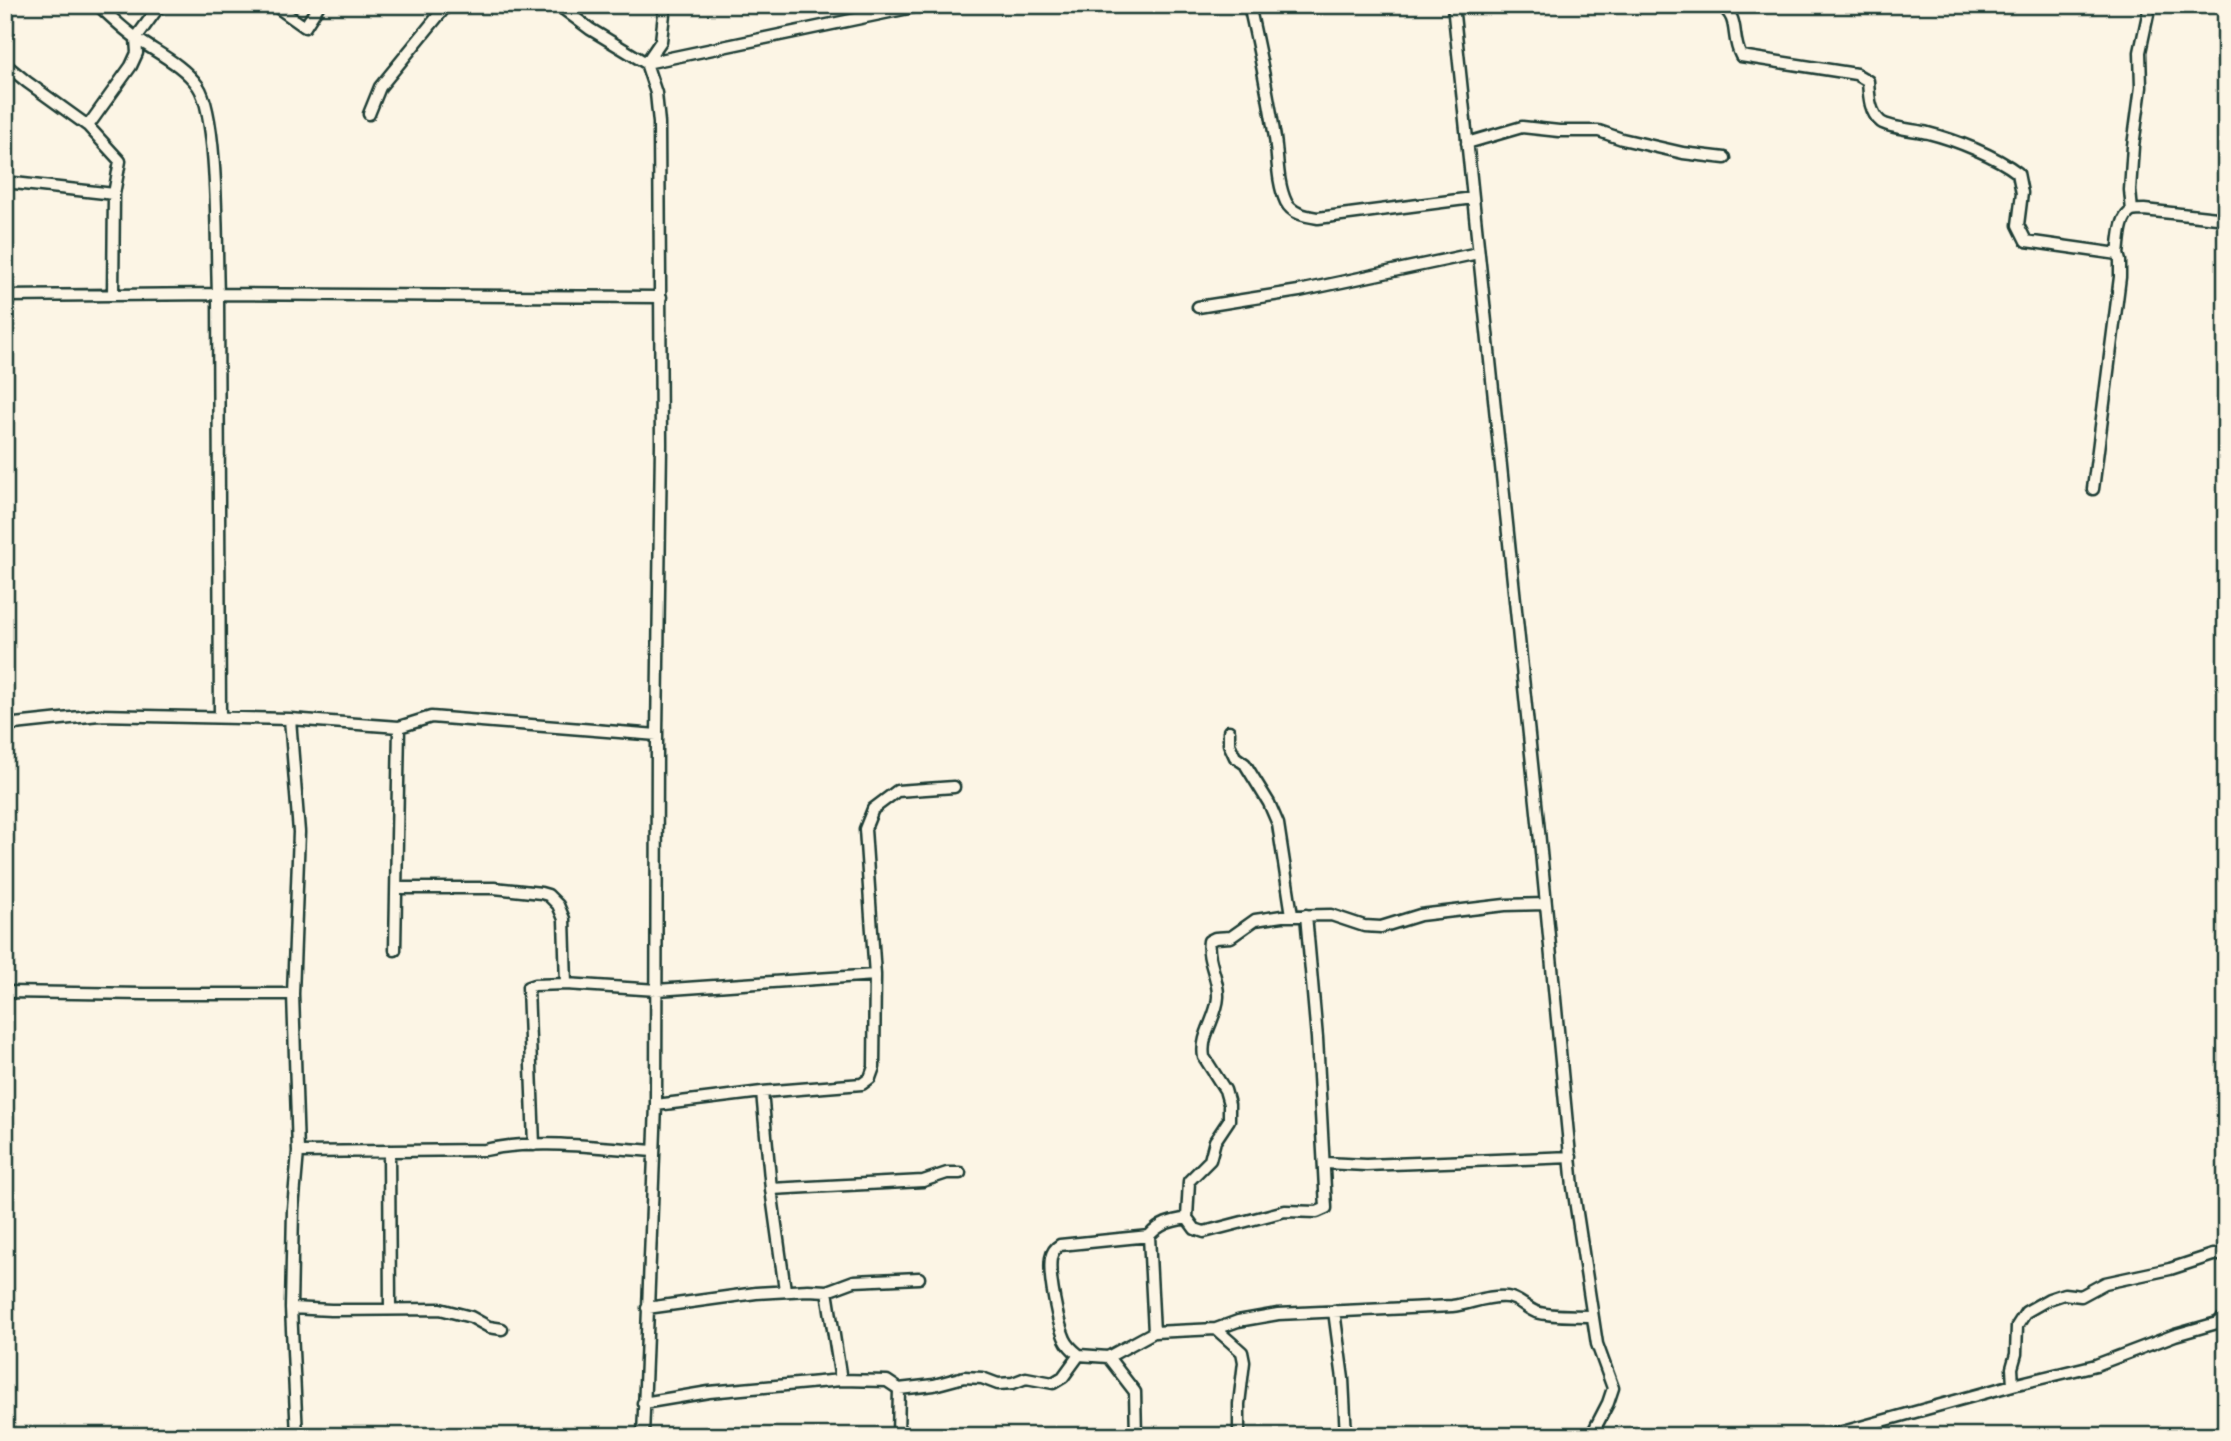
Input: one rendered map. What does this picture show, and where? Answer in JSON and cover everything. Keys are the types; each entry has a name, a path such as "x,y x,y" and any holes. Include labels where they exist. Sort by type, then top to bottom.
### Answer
{"street":[{"path":"97,5 136,38 181,68 199,87 207,110 213,159 218,294 220,718"},
{"path":"88,126 131,66 138,53 136,38 160,5"},
{"path":"274,5 304,27 318,5"},
{"path":"369,114 380,87 447,5"},
{"path":"558,5 590,29 646,63 656,93 659,123 661,444 656,1105 643,1436"},
{"path":"646,63 661,41 665,5"},
{"path":"646,63 921,5"},
{"path":"1249,5 1280,180 1291,208 1302,215 1318,218 1473,198"},
{"path":"1453,5 1508,524 1573,1187 1597,1344 1613,1388 1591,1436"},
{"path":"1720,5 1729,11 1733,20 1735,46 1741,56 1856,74 1868,81 1870,103 1882,124 1933,134 2003,161 2018,173 2022,193 2018,225 2026,241 2118,254"},
{"path":"2132,211 2130,190 2141,86 2140,52 2150,5"},
{"path":"5,64 88,126 120,161 114,194 113,295"},
{"path":"1467,143 1522,127 1600,131 1683,153 1725,158"},
{"path":"5,182 114,194"},
{"path":"2093,489 2120,277 2118,254 2126,218 2132,211 2144,210 2226,219"},
{"path":"1198,307 1299,291 1478,253"},
{"path":"5,296 218,294 660,297"},
{"path":"5,725 99,715 290,719 399,727 431,717 657,734"},
{"path":"290,719 299,832 293,994 298,1152 293,1209 292,1308 297,1436"},
{"path":"395,950 399,727"},
{"path":"1229,732 1228,744 1235,757 1245,764 1269,803 1278,824 1292,915"},
{"path":"656,1105 762,1092 862,1084 870,1078 874,1067 875,975 865,829 873,809 897,791 954,787"},
{"path":"397,888 494,888 548,895 558,905 564,919 566,984"},
{"path":"1306,915 1317,1038 1326,1209 1285,1212 1204,1232 1195,1229 1187,1218 1189,1181 1210,1160 1214,1141 1229,1120 1230,1114 1225,1090 1204,1058 1203,1051 1218,999 1209,941 1231,937 1255,920 1292,915 1306,915 1331,915 1364,926 1381,927 1420,915 1504,905 1545,904"},
{"path":"534,1145 528,987 566,984 657,990 875,975"},
{"path":"5,992 293,994"},
{"path":"762,1092 771,1189 785,1290"},
{"path":"298,1152 485,1150 534,1145 654,1151"},
{"path":"388,1151 390,1309"},
{"path":"1325,1163 1366,1165 1571,1157"},
{"path":"771,1189 923,1181 947,1173 960,1172"},
{"path":"1187,1218 1163,1224 1149,1236 1075,1242 1060,1245 1055,1249 1051,1258 1058,1317 1064,1338 1080,1356 1108,1357 1154,1332 1216,1329 1238,1321 1278,1314 1452,1306 1487,1297 1509,1297 1533,1311 1545,1314 1592,1315"},
{"path":"1149,1236 1154,1332"},
{"path":"2013,1385 2012,1368 2016,1354 2017,1326 2026,1312 2064,1294 2081,1296 2105,1283 2170,1269 2213,1255 2226,1255"},
{"path":"647,1308 785,1290 827,1292 854,1281 919,1278"},
{"path":"827,1292 841,1380"},
{"path":"292,1308 440,1308 471,1317 489,1327 502,1329"},
{"path":"1334,1311 1343,1379 1346,1436"},
{"path":"1828,1436 2096,1365 2175,1335 2217,1323 2226,1316"},
{"path":"1216,1329 1242,1352 1244,1362 1239,1404 1239,1436"},
{"path":"643,1403 709,1392 841,1380 887,1381 899,1390 964,1377 982,1378 998,1384 1013,1383 1026,1378 1053,1383 1063,1377 1080,1356"},
{"path":"1108,1357 1135,1392 1136,1436"},
{"path":"898,1436 899,1390"}]}
